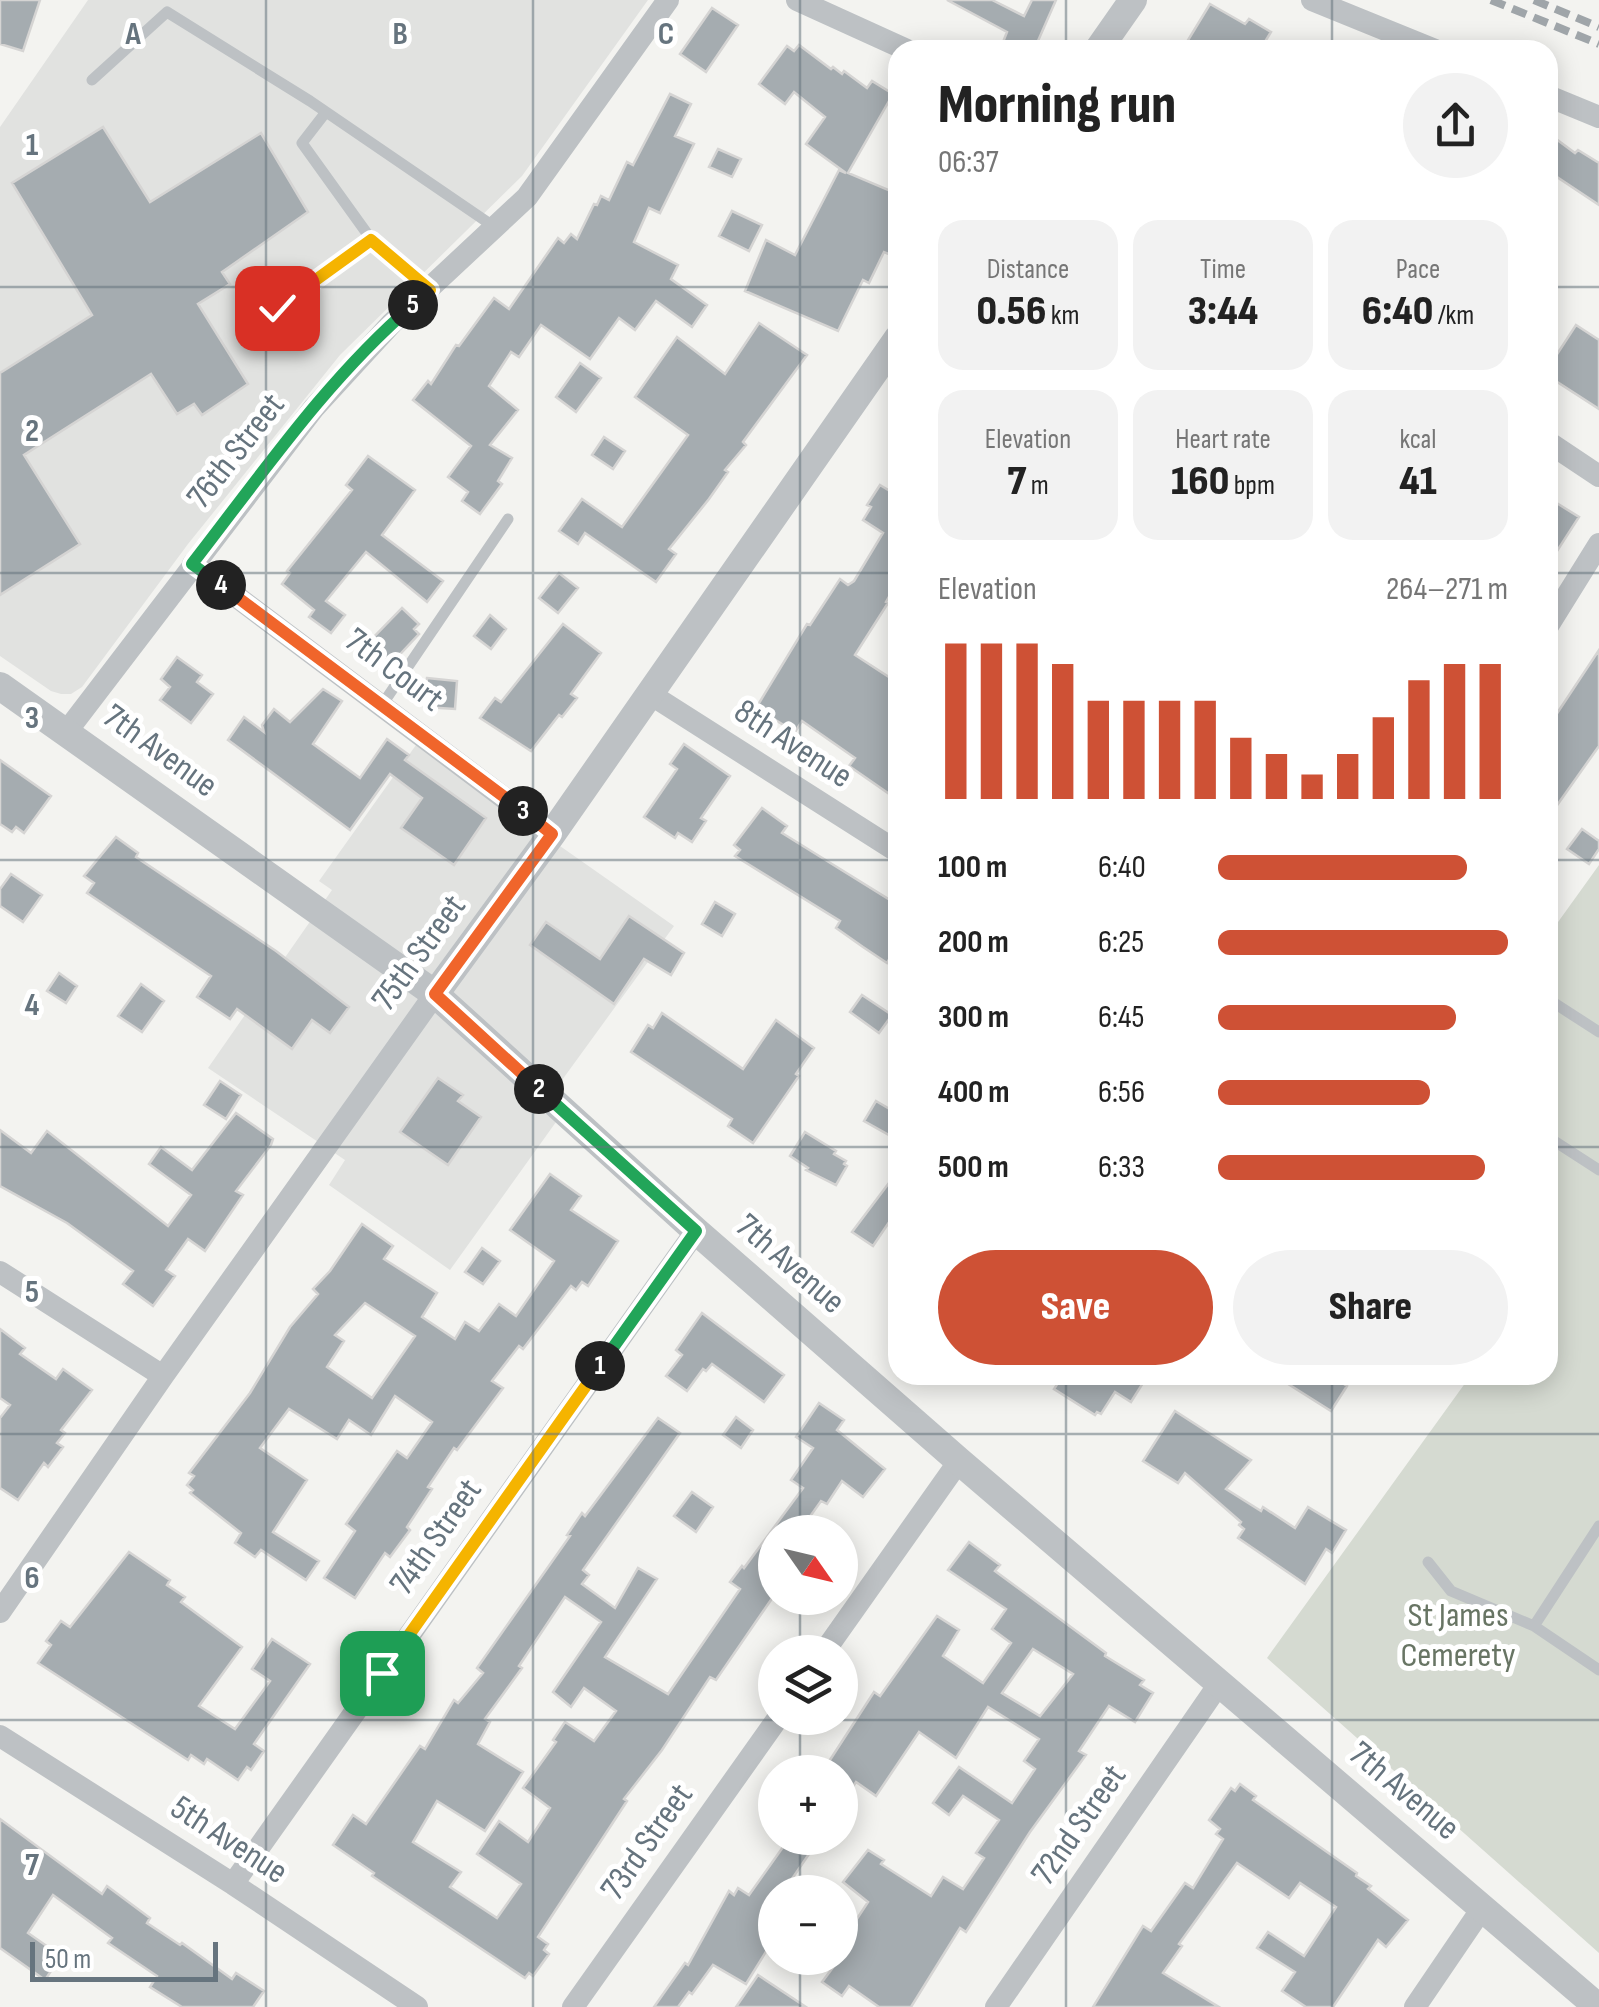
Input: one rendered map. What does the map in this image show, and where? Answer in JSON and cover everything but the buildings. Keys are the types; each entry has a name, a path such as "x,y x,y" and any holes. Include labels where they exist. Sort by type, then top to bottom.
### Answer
{"street":[{"name":"76th Street","path":"67,731 314,408 360,355 527,197 668,0"},
{"path":"797,0 888,41"},
{"path":"1105,40 1133,0"},
{"path":"1312,0 1410,40"},
{"path":"1558,100 1599,117"},
{"name":"75th Street","path":"0,1612 888,352"},
{"path":"1558,449 1599,476"},
{"path":"1558,610 1599,544"},
{"name":"7th Court","path":"192,564 552,834"},
{"name":"7th Avenue","path":"0,686 435,994 696,1231 959,1461 1598,2007"},
{"name":"8th Avenue","path":"650,694 888,846"},
{"name":"74th Street","path":"233,1884 696,1231"},
{"path":"0,1272 163,1376"},
{"path":"836,1635 959,1461"},
{"name":"72nd Street","path":"996,2007 1219,1684"},
{"name":"73rd Street","path":"574,2007 766,1735"},
{"name":"5th Avenue","path":"0,1736 417,2007"},
{"path":"1415,2007 1484,1907"}],"lane":[{"path":"92,80 167,12 326,112 496,228"},
{"path":"326,112 302,142 371,240 430,290"},
{"path":"277,308 371,240"},
{"path":"382,705 508,519"},
{"path":"1558,1006 1599,1032"},
{"path":"1558,1143 1599,1170"},
{"path":"1534,1626 1599,1526"},
{"path":"1428,1562 1451,1591 1534,1626 1599,1670"}],"shaded area":[{"path":"88,0 648,0 522,176 340,355 188,544 82,687 71,694 61,694 0,656 0,127"},
{"path":"416,745 674,926 541,1109 556,1122 450,1270 329,1185 345,1160 208,1068 332,890 319,881"}],"green space":[{"name":"St James Cemerety","path":"1599,865 1599,1953 1267,1658 1464,1385 1558,1385 1558,922"}],"railway":[{"path":"1491,0 1599,44"},
{"path":"1534,0 1599,27"}],"route":[{"path":"277,308 371,240 430,290 360,355 192,564 552,834 435,994 696,1231 382,1673"}]}
